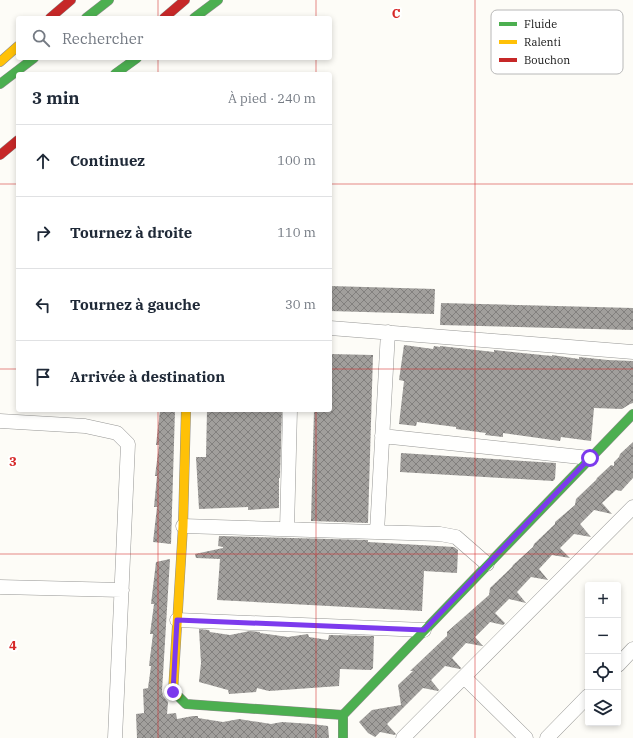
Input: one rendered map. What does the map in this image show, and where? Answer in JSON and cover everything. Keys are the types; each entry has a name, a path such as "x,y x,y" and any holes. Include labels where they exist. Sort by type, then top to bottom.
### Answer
{"main road":[{"path":"52,16 71,0"},
{"path":"89,16 109,0"},
{"path":"166,16 185,0"},
{"path":"197,16 218,0"},
{"path":"0,62 16,48"},
{"path":"0,84 31,60"},
{"path":"118,72 135,60"},
{"path":"0,155 16,143"},
{"path":"186,412 183,526 173,692 186,704 343,714"},
{"path":"343,738 343,714 633,414"}],"street":[{"path":"332,328 633,352"},
{"path":"377,532 388,332"},
{"path":"287,529 290,412"},
{"path":"0,421 86,426 117,433 128,444 116,738"},
{"path":"382,436 590,458"},
{"path":"403,738 633,507"},
{"path":"183,526 440,534 456,537 488,564"},
{"path":"0,587 122,590"},
{"path":"177,620 424,630"},
{"path":"621,662 633,649"},
{"path":"464,677 526,738"},
{"path":"547,738 585,699"}],"building":[{"path":"332,286 435,289 434,314 332,311"},
{"path":"441,303 633,308 633,330 440,325"},
{"path":"404,345 433,349 434,346 440,346 494,352 494,350 552,355 579,359 579,357 633,361 633,403 622,409 594,408 591,441 561,437 560,441 503,433 503,437 456,429 456,427 417,422 416,426 399,424 404,381 399,380"},
{"path":"332,354 373,355 368,523 311,521 314,412 332,412"},
{"path":"160,412 175,412 171,544 153,542 157,507 154,507 157,476 155,476 159,445 156,445"},
{"path":"207,412 282,412 279,508 248,510 248,507 199,509 196,457 206,457"},
{"path":"633,442 633,478 621,491 616,490 602,503 612,514 594,510 580,524 591,537 574,534 560,548 570,558 552,555 539,569 548,580 531,577 517,592 526,603 509,599 495,613 505,623 503,625 490,622 475,637 483,646 466,643 452,658 461,668 445,666 431,680 439,690 438,691 423,688 387,724 396,734 395,735 380,732 375,737 368,733 359,722 372,710 401,705 398,685 413,671 410,671 447,636 447,632 489,595 490,588 533,547 534,544 555,524 555,522 575,505 576,499 597,478 611,465 614,466 614,462 620,454"},
{"path":"401,453 556,463 555,479 553,481 400,472"},
{"path":"219,536 368,540 368,542 454,547 458,550 457,573 424,571 422,611 217,600 220,559 196,558 195,554 223,548 218,546"},
{"path":"170,559 162,691 163,696 168,702 167,714 176,713 177,719 198,716 198,718 223,722 239,719 271,724 282,722 328,726 329,738 137,738 136,714 144,713 143,689 148,688 151,666 149,666 153,634 150,634 154,604 151,604 156,562"},
{"path":"199,629 230,635 250,631 288,637 308,634 309,637 328,640 329,635 374,636 373,668 371,670 340,669 339,686 269,691 257,688 256,692 229,694 228,690 199,682 201,663"}],"traffic: fast":[{"path":"89,16 109,0"},
{"path":"197,16 218,0"},
{"path":"0,84 31,60"},
{"path":"118,72 134,60"},
{"path":"343,738 343,715 633,414"},
{"path":"177,695 186,704 343,715"}],"traffic: slow":[{"path":"0,62 16,48"},
{"path":"177,695 173,692 183,526 186,412"}],"traffic: jam":[{"path":"52,16 71,0"},
{"path":"166,16 185,0"},
{"path":"0,155 16,142"}],"route":[{"path":"173,692 177,620 424,630 590,458"}]}
